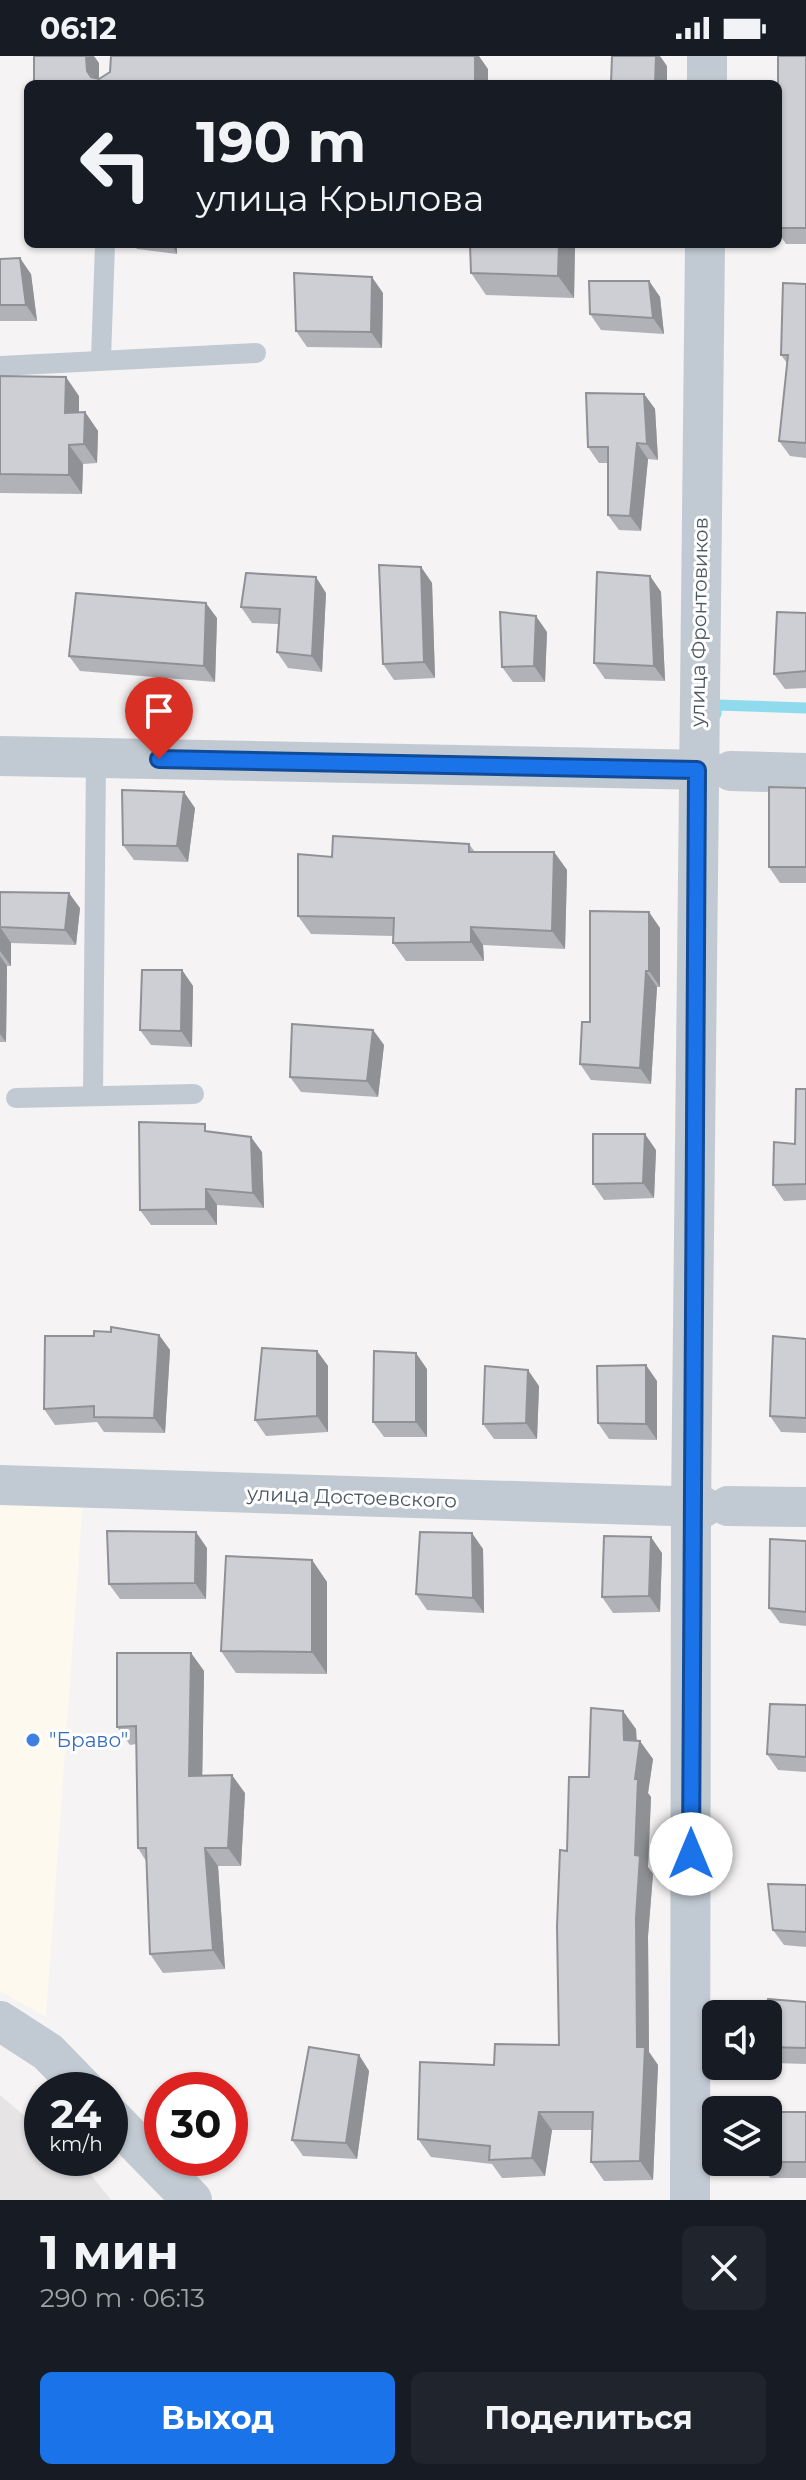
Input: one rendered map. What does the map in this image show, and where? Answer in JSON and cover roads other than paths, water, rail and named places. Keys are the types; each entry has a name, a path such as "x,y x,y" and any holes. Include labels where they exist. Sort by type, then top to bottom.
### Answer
{"street":[{"path":"707,56 707,80"},
{"name":"улица Фронтовиков","path":"690,2200 708,1507 712,771 705,248"},
{"path":"0,756 806,773"},
{"name":"улица Достоевского","path":"0,1485 708,1507 806,1507"},
{"path":"0,2021 48,2052 67,2072"},
{"path":"128,2134 192,2200"}],"lane":[{"path":"101,359 105,248"},
{"path":"0,366 256,353"},
{"path":"93,1096 96,758"},
{"path":"16,1098 194,1094"}],"waterway":[{"path":"716,714 716,705 806,708"}],"place":[{"name":"\"Браво\"","path":"33,1740"}]}
